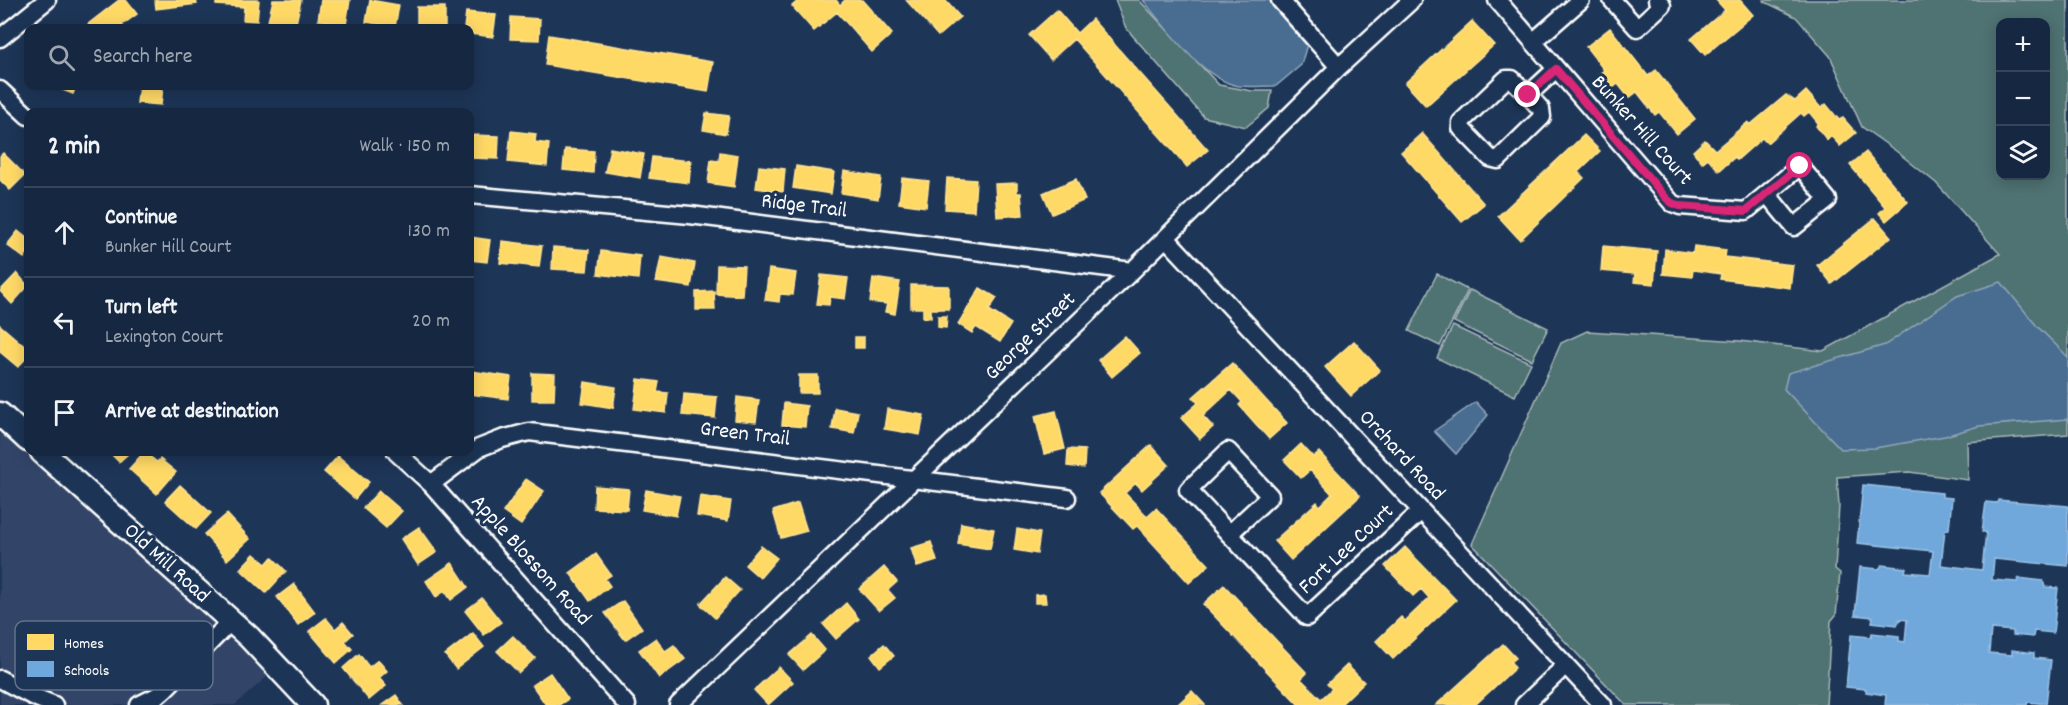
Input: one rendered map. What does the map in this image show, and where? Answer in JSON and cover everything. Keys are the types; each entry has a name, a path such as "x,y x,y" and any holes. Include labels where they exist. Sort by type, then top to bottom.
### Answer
{"street":[{"path":"0,38 47,0"},
{"path":"1280,0 1339,67"},
{"name":"George Street","path":"678,705 1132,272 1339,67 1412,0"},
{"name":"Bunker Hill Court","path":"1497,0 1672,203 1680,206 1746,211 1767,194"},
{"path":"1533,42 1581,0"},
{"path":"1612,0 1637,28 1662,5 1657,0"},
{"path":"1528,95 1556,69"},
{"path":"1506,79 1512,79 1528,95 1541,109 1542,117 1498,160 1490,158 1461,128 1461,122 1506,79"},
{"path":"0,90 24,112"},
{"name":"Ridge Trail","path":"474,195 690,214 1132,272"},
{"name":"Orchard Road","path":"1166,238 1603,705"},
{"path":"0,414 24,436"},
{"name":"Green Trail","path":"474,452 502,439 529,432 1067,498"},
{"name":"Fort Lee Court","path":"1229,534 1270,496 1228,452 1188,490 1229,534 1307,617 1421,511"},
{"name":"Old Mill Road","path":"46,456 249,637 313,705"},
{"name":"Apple Blossom Road","path":"400,456 431,484 627,705"},
{"name":"Green Trail","path":"431,484 468,456"},
{"path":"213,640 230,622"},
{"path":"1524,705 1566,665"},
{"path":"0,679 15,687"},
{"path":"21,690 54,705"},
{"path":"139,705 164,690"}],"shaded area":[{"path":"1143,0 1269,0 1308,41 1301,65 1276,86 1239,86 1226,82 1212,74 1186,51"},
{"path":"2001,282 2036,325 2068,357 2068,419 1979,426 1945,436 1875,448 1841,449 1784,389 1788,373 1885,345 1957,296"},
{"path":"1476,402 1488,415 1456,454 1434,431"},
{"path":"0,414 24,436 24,456 46,456 277,668 235,705 0,705"}],"green space":[{"path":"1115,0 1139,0 1219,85 1252,91 1272,91 1269,108 1246,127 1204,117 1126,28"},
{"path":"1764,0 2068,0 2068,434 1967,442 1968,480 1909,472 1837,477 1839,506 1835,569 1840,573 1836,615 1831,621 1826,705 1626,705 1472,544 1561,343 1587,331 1740,341 1823,351 2000,254 1936,183 1862,127 1830,56 1796,17"},
{"path":"1437,274 1468,290 1440,346 1409,331"},
{"path":"1470,290 1548,328 1532,360 1454,322"},
{"path":"1453,326 1531,363 1515,396 1437,358"}],"building: Homes":[{"path":"119,0 126,0 137,14 123,24 88,24"},
{"path":"155,0 196,0 197,4 156,9"},
{"path":"216,0 259,0 257,21 243,20 244,7 216,5"},
{"path":"273,0 301,0 296,24 267,24"},
{"path":"321,0 350,0 346,24 318,20"},
{"path":"370,0 399,5 396,24 366,22"},
{"path":"799,0 836,0 840,5 845,0 862,0 892,34 872,52 837,12 814,31 792,6"},
{"path":"906,0 945,0 960,17 938,36"},
{"path":"1716,0 1740,0 1753,15 1705,55 1691,39 1725,10"},
{"path":"417,7 445,7 445,24 417,24"},
{"path":"1057,10 1077,33 1092,19 1208,150 1187,167 1074,39 1051,60 1029,35"},
{"path":"466,12 496,15 493,37 474,35 474,24 464,24"},
{"path":"511,17 540,19 539,40 510,39"},
{"path":"1472,21 1494,45 1426,106 1405,83"},
{"path":"1610,28 1648,76 1656,70 1695,119 1677,134 1659,112 1655,115 1637,92 1629,98 1618,84 1610,90 1598,75 1604,70 1586,47"},
{"path":"549,35 713,62 708,92 545,65"},
{"path":"63,90 74,90 73,94"},
{"path":"139,90 163,90 161,105 137,103"},
{"path":"1806,91 1821,108 1826,104 1839,120 1843,118 1856,133 1840,146 1831,136 1827,140 1809,112 1804,116 1801,113 1767,143 1762,138 1737,160 1735,157 1719,171 1708,158 1702,163 1693,151 1705,140 1715,150 1748,122 1750,125 1786,95 1795,101"},
{"path":"706,113 729,116 726,134 703,130"},
{"path":"511,131 536,134 535,142 549,144 547,166 508,162"},
{"path":"1422,133 1484,204 1462,222 1401,152"},
{"path":"474,135 499,136 498,159 474,158"},
{"path":"1584,135 1600,151 1578,172 1584,178 1520,240 1498,216"},
{"path":"610,148 644,154 640,178 605,172"},
{"path":"565,149 594,151 593,173 563,170"},
{"path":"720,152 738,155 734,187 708,183 711,160 719,161"},
{"path":"1866,152 1908,202 1886,221 1879,213 1885,207 1850,165"},
{"path":"3,153 24,174 10,190 0,180 0,156"},
{"path":"652,157 691,161 689,183 649,178"},
{"path":"759,166 785,169 783,192 756,188"},
{"path":"796,166 834,172 831,194 793,188"},
{"path":"844,171 881,177 878,199 841,193"},
{"path":"902,178 929,181 926,207 899,203"},
{"path":"947,178 976,180 974,211 945,209"},
{"path":"1076,179 1085,200 1052,214 1043,193"},
{"path":"1017,183 1017,193 1021,193 1023,215 997,217 995,184"},
{"path":"1875,218 1891,237 1832,284 1817,265"},
{"path":"18,231 24,236 24,258 7,245"},
{"path":"474,238 490,240 487,262 474,260"},
{"path":"502,241 542,246 539,267 500,263"},
{"path":"1603,246 1657,251 1654,284 1634,282 1635,274 1601,271"},
{"path":"1694,246 1726,250 1725,257 1793,265 1790,288 1720,279 1721,274 1693,270 1692,277 1663,274 1665,249 1693,253"},
{"path":"553,247 589,250 587,271 552,269"},
{"path":"601,251 640,256 638,279 598,274"},
{"path":"661,257 695,263 691,287 656,282"},
{"path":"717,265 744,266 742,296 716,294"},
{"path":"769,269 796,273 793,295 780,294 779,302 765,300"},
{"path":"17,273 24,281 24,290 12,304 0,291"},
{"path":"821,275 848,278 845,299 830,297 829,305 817,304"},
{"path":"873,278 900,282 895,314 885,312 887,304 870,302"},
{"path":"911,285 949,286 949,309 931,309 931,318 923,317 923,308 911,308"},
{"path":"980,288 997,298 989,310 1011,324 1000,342 976,327 972,333 958,324"},
{"path":"714,291 715,310 696,310 696,292"},
{"path":"938,316 947,316 946,328 938,327"},
{"path":"0,325 24,346 24,360 18,367 0,352"},
{"path":"1125,336 1140,353 1112,377 1098,360"},
{"path":"855,337 864,337 864,348 855,348"},
{"path":"1354,341 1380,370 1351,396 1325,367"},
{"path":"1232,363 1287,423 1269,439 1239,405 1242,402 1231,390 1203,416 1213,427 1200,439 1181,418 1198,403 1193,397"},
{"path":"474,371 511,377 508,399 474,395"},
{"path":"532,373 555,374 554,400 532,400"},
{"path":"799,375 818,375 818,393 799,393"},
{"path":"638,379 659,382 657,392 668,393 666,413 634,409"},
{"path":"585,382 616,387 613,408 582,403"},
{"path":"684,394 717,397 715,418 682,415"},
{"path":"737,397 759,400 756,422 735,420"},
{"path":"784,403 807,406 805,427 782,425"},
{"path":"835,408 858,412 854,433 832,429"},
{"path":"887,409 924,415 920,435 884,429"},
{"path":"1056,411 1065,449 1044,454 1035,416"},
{"path":"1301,444 1313,457 1319,452 1360,496 1291,560 1274,541 1317,502 1320,506 1332,494 1310,470 1301,478 1284,460"},
{"path":"1151,445 1169,465 1142,490 1136,483 1125,493 1147,516 1156,508 1209,565 1189,583 1137,526 1133,529 1099,493"},
{"path":"1068,449 1085,450 1084,468 1067,466"},
{"path":"113,456 126,456 119,462"},
{"path":"140,456 149,456 157,462 160,459 176,472 157,494 129,469"},
{"path":"338,456 369,482 355,499 324,472"},
{"path":"526,479 544,491 521,525 503,512"},
{"path":"180,485 211,513 196,529 165,501"},
{"path":"595,486 629,489 627,510 594,508"},
{"path":"646,490 680,496 676,516 642,510"},
{"path":"379,491 402,511 386,528 363,508"},
{"path":"700,496 731,501 728,521 697,516"},
{"path":"798,503 807,531 781,538 773,511"},
{"path":"227,514 250,539 227,560 204,534"},
{"path":"961,523 994,529 990,549 958,544"},
{"path":"419,527 437,552 418,565 401,539"},
{"path":"1017,529 1040,533 1037,554 1014,550"},
{"path":"931,542 937,561 917,567 911,548"},
{"path":"761,546 777,558 760,578 745,565"},
{"path":"1405,547 1456,600 1393,659 1376,641 1401,617 1405,621 1429,598 1421,589 1413,596 1385,566"},
{"path":"254,554 266,564 272,557 286,571 266,593 240,569"},
{"path":"596,554 611,575 605,579 610,586 590,601 570,573"},
{"path":"452,563 468,587 451,600 445,591 436,597 426,581"},
{"path":"884,567 897,582 888,590 895,598 879,611 859,589"},
{"path":"725,577 740,590 715,618 700,604"},
{"path":"294,584 315,612 298,625 277,597"},
{"path":"1224,585 1307,673 1301,679 1321,699 1332,689 1327,684 1347,665 1364,682 1340,705 1299,705 1203,604"},
{"path":"1045,594 1046,603 1035,603 1035,595"},
{"path":"482,598 501,622 484,635 465,611"},
{"path":"623,601 642,628 625,640 605,613"},
{"path":"846,603 859,619 836,639 823,624"},
{"path":"326,618 335,629 343,622 353,634 345,641 352,649 336,663 309,631"},
{"path":"473,633 484,647 456,669 445,655"},
{"path":"812,635 825,650 803,670 789,655"},
{"path":"513,636 535,658 519,673 497,651"},
{"path":"656,638 665,651 674,645 685,659 659,678 639,650"},
{"path":"884,644 894,656 880,667 871,655"},
{"path":"1503,644 1516,658 1511,662 1515,668 1475,705 1436,705"},
{"path":"359,654 369,667 378,660 387,671 379,678 386,686 369,700 343,668"},
{"path":"779,667 793,682 768,705 754,690"},
{"path":"550,673 568,699 559,705 546,705 532,685"},
{"path":"1192,691 1205,705 1177,705"},
{"path":"396,695 403,705 382,705"}],"building: Schools":[{"path":"1863,485 1942,493 1942,497 1952,498 1949,529 1945,530 1941,565 1982,570 1986,532 1982,532 1986,502 1997,503 1998,500 2068,506 2068,566 1994,559 1992,580 2017,582 2019,578 2043,581 2045,587 2058,588 2053,633 2034,631 2033,637 2013,635 2013,631 1991,629 1989,653 2012,655 2012,650 2034,653 2034,658 2051,660 2046,704 2028,702 2027,705 1885,705 1886,695 1866,692 1866,689 1846,687 1851,635 1871,637 1872,633 1899,636 1899,641 1905,642 1907,620 1900,619 1897,625 1872,622 1873,617 1855,615 1860,567 1879,569 1882,565 1906,568 1905,572 1930,574 1933,551 1857,543"}],"route":[{"path":"1528,95 1556,69 1667,199 1680,206 1746,211 1800,166"}]}
